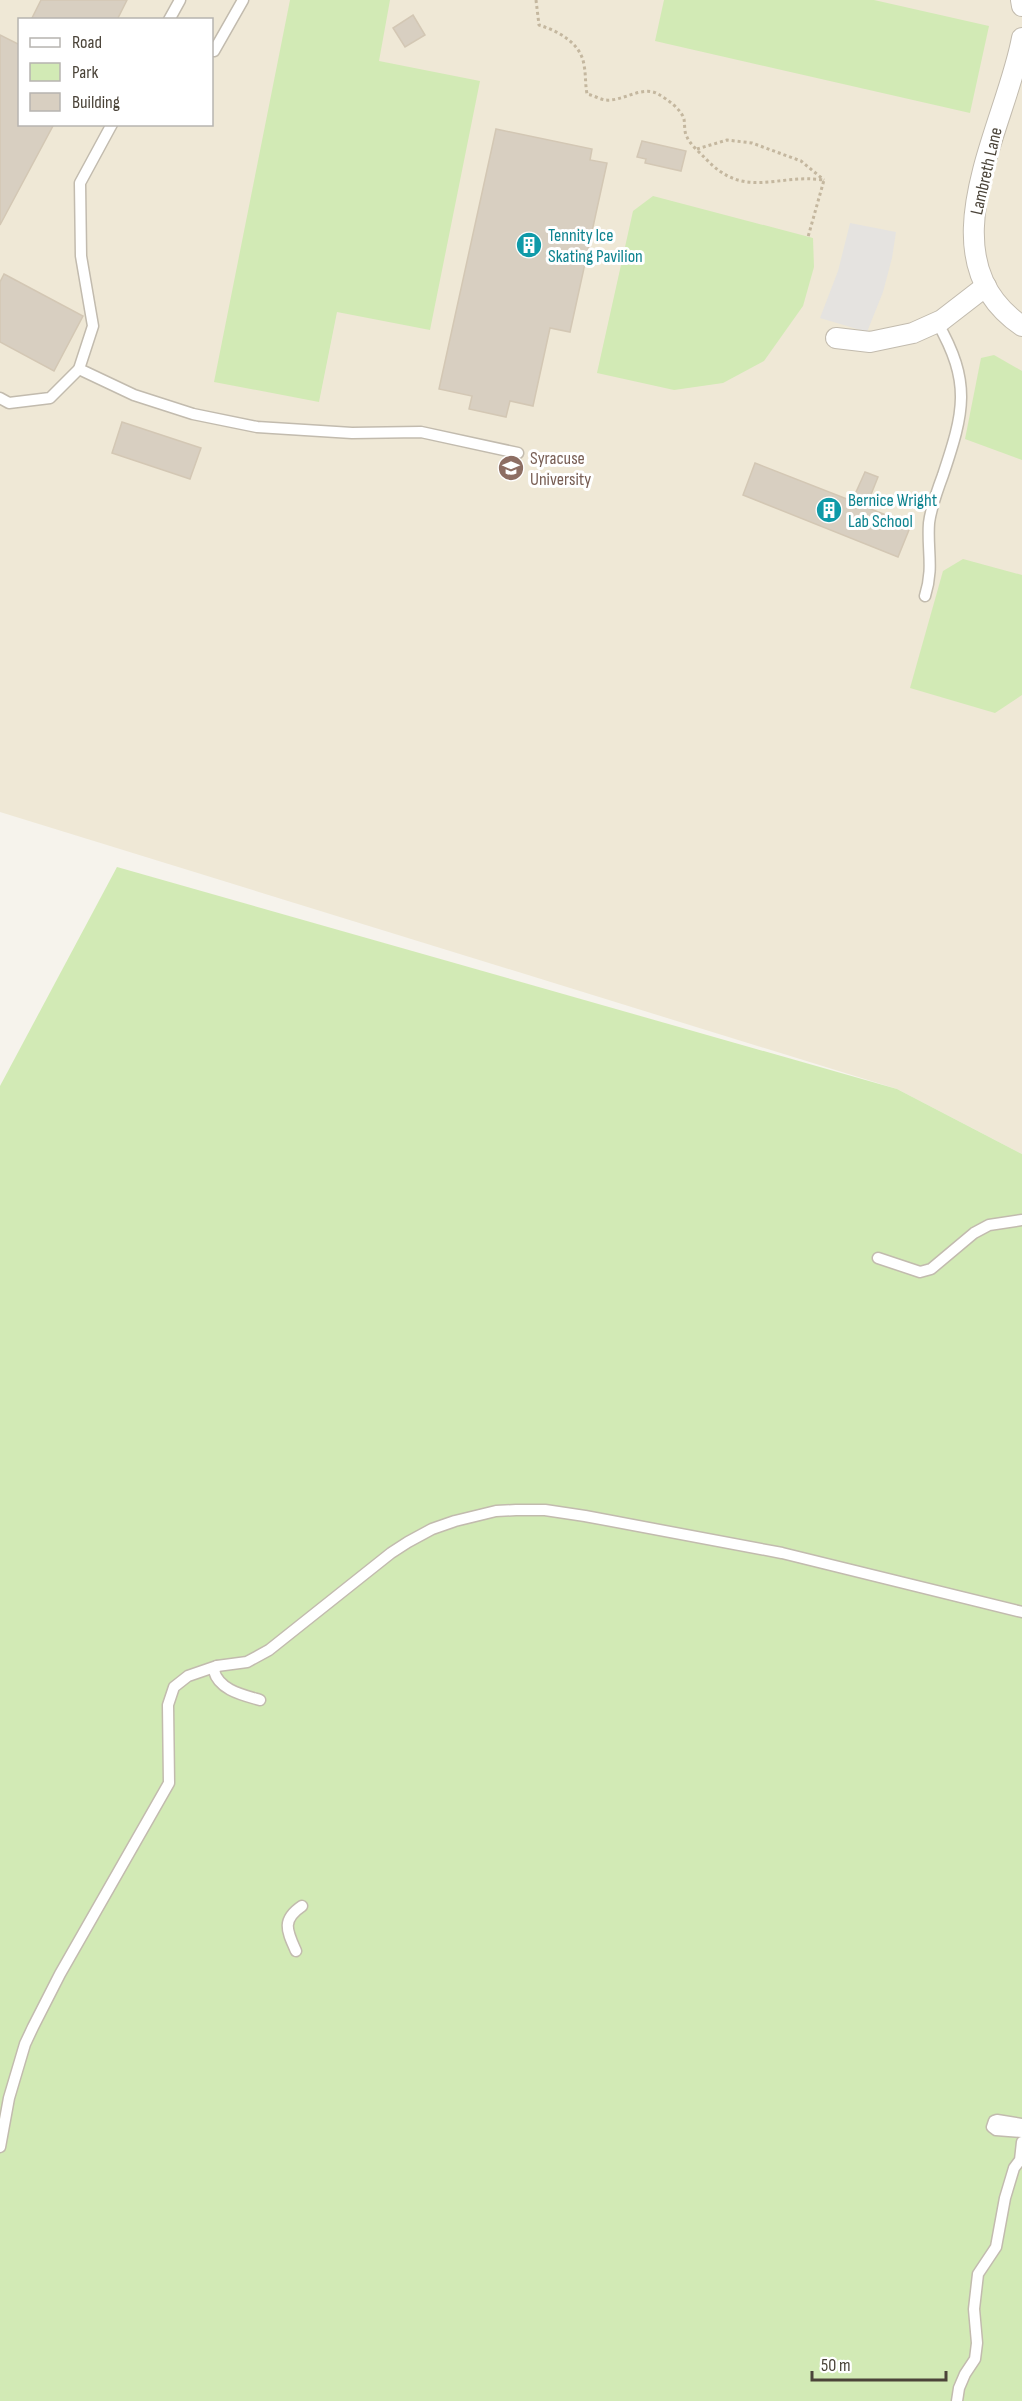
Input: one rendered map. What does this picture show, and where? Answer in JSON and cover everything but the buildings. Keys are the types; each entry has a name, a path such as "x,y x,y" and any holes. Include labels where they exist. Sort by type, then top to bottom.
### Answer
{"street":[{"path":"1020,0 1022,6"},
{"name":"Lambreth Lane","path":"1022,38 975,201 973,240 978,268 986,286 996,302 1022,326"},
{"path":"836,338 870,342 913,333 937,322 986,286"}],"lane":[{"path":"170,18 180,0"},
{"path":"213,50 243,0"},
{"path":"0,398 9,403 50,398 79,369 93,326 81,256 80,183 111,126"},
{"path":"926,596 931,577 929,524 934,500 959,427 962,401 959,375 947,340 937,322"},
{"path":"79,369 134,395 193,414 236,423 257,427 352,433 421,432 518,453"},
{"path":"878,1258 920,1272 931,1269 974,1233 989,1225 1022,1220"},
{"path":"0,2147 9,2098 33,2027 60,1974 170,1783 168,1705 174,1687 188,1676 217,1666 247,1662 269,1650 391,1553 432,1529 472,1516 516,1509 545,1510 782,1554 1022,1612"},
{"path":"217,1666 214,1671 220,1683 240,1694 260,1700"},
{"path":"296,1951 287,1927 291,1914 302,1906"},
{"path":"1022,2124 997,2120 992,2124 996,2130 1022,2132"},
{"path":"957,2401 959,2388 975,2359 977,2343 974,2309 978,2274 996,2247 1005,2198 1014,2169 1020,2160 1022,2142"}],"path":[{"path":"536,0 538,25 549,28 581,51 587,94 605,100 622,98 635,93 655,92 670,101 683,116 687,138 718,172 743,181 767,184 806,177 824,180"},
{"path":"697,149 727,140 752,143 801,161 824,180"},
{"path":"808,237 824,180"}],"shaded area":[{"name":"Syracuse University","path":"0,0 1022,0 1022,1154 897,1089 0,812"},
{"path":"850,223 896,232 883,292 867,332 820,318 838,271"}],"green space":[{"path":"290,0 390,0 379,61 480,81 430,330 337,312 319,402 214,382"},
{"path":"664,0 874,0 989,26 970,113 655,41"},
{"path":"653,196 813,238 814,267 803,306 764,361 723,383 674,390 597,373 633,211"},
{"path":"994,355 1022,371 1022,460 965,439 981,358"},
{"path":"963,559 1022,575 1022,695 995,713 910,688 943,571"},
{"path":"117,867 897,1089 1022,1154 1022,2401 0,2401 0,1086"}],"place":[{"name":"Tennity Ice Skating Pavilion","path":"529,245"},
{"name":"Syracuse University","path":"511,468"},
{"name":"Bernice Wright Lab School","path":"829,510"}]}
